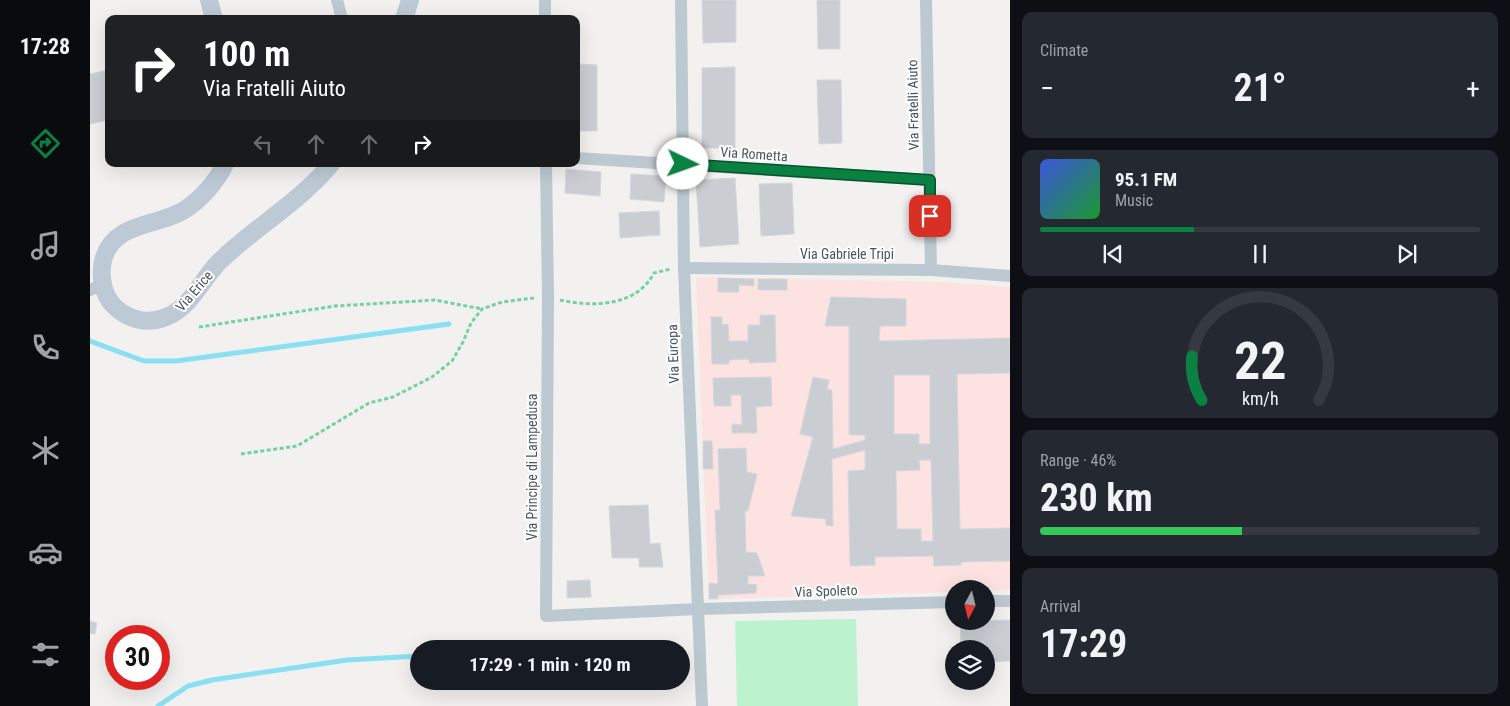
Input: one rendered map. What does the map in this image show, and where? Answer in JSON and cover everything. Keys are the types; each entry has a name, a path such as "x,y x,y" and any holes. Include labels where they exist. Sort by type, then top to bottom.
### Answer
{"main road":[{"path":"209,0 213,15"},
{"path":"405,15 410,0"},
{"name":"Via Erice","path":"223,167 211,186 186,209 124,232 109,246 96,287 106,294 113,305 122,313 134,319 156,321 177,312 217,264 236,246 290,204 328,167"}],"street":[{"path":"337,0 341,15"},
{"path":"545,0 545,15"},
{"name":"Via Europa","path":"681,0 684,268 702,706"},
{"name":"Via Fratelli Aiuto","path":"926,0 931,270"},
{"name":"Via Rometta","path":"580,158 930,180"},
{"name":"Via Principe di Lampedusa","path":"546,167 548,297 546,616 699,609"},
{"name":"Via Gabriele Tripi","path":"684,268 931,270 1010,276"},
{"path":"995,602 1010,601"},
{"name":"Via Spoleto","path":"699,609 945,602"}],"path":[{"path":"241,454 297,446 370,403 393,397 432,377 452,361 471,323 482,310 502,302 548,297 575,303 592,304 619,301 635,295 648,285 654,273 684,268"},
{"path":"199,327 335,306 435,300 482,310"}],"shaded area":[{"path":"696,277 939,282 1010,287 1010,590 995,590 995,580 945,580 945,592 709,599"}],"green space":[{"path":"856,619 858,706 737,706 735,621"}],"building":[{"path":"702,0 736,0 736,42 703,43"},
{"path":"817,0 840,0 840,49 818,49"},
{"path":"580,64 597,65 597,131 580,131"},
{"path":"735,67 735,148 702,148 702,68"},
{"path":"105,71 105,121 90,124 90,74"},
{"path":"817,80 841,80 842,143 819,144"},
{"path":"566,169 601,172 600,196 565,193"},
{"path":"631,174 666,176 664,202 630,199"},
{"path":"735,178 739,244 700,247 696,180"},
{"path":"792,183 794,234 761,236 759,184"},
{"path":"659,211 660,235 620,238 619,213"},
{"path":"718,278 754,279 754,286 739,285 739,292 718,292"},
{"path":"758,279 787,279 787,290 758,290"},
{"path":"831,297 906,299 906,326 880,326 879,341 1010,338 1010,373 957,374 960,529 1010,528 1010,561 961,562 961,565 934,566 933,556 875,557 875,565 850,566 848,471 865,470 865,450 832,459 833,526 826,525 826,519 791,516 813,437 800,434 813,377 829,380 827,389 832,390 833,449 865,440 865,435 849,435 849,326 825,326","holes":["894,375 930,375 930,444 919,444 919,434 894,434","919,460 931,460 933,541 921,541 921,529 897,529 896,471 920,470"]},
{"path":"760,315 775,315 776,362 749,363 749,359 729,360 729,364 712,364 711,317 722,317 722,325 728,324 729,341 748,341 748,325 760,325"},
{"path":"771,377 772,406 756,407 757,433 732,433 732,424 742,425 741,395 731,395 731,406 714,406 713,378"},
{"path":"703,441 712,441 713,469 703,469"},
{"path":"746,448 747,472 757,474 748,511 745,511 746,552 757,553 765,576 748,576 748,584 757,585 756,593 718,595 718,599 709,599 709,583 718,584 715,510 720,510 718,449"},
{"path":"648,505 650,544 660,543 663,567 639,567 639,558 612,558 609,506"},
{"path":"590,580 591,597 567,598 567,581"},
{"path":"995,620 1010,620 1010,661 995,662 995,640 961,640 960,630 995,630"},
{"path":"90,621 97,623 95,634 90,633"}],"waterway":[{"path":"90,341 144,361 176,361 449,324"},
{"path":"158,706 188,686 212,680 347,660 410,656"}],"route":[{"path":"683,164 930,180 930,216"}]}
